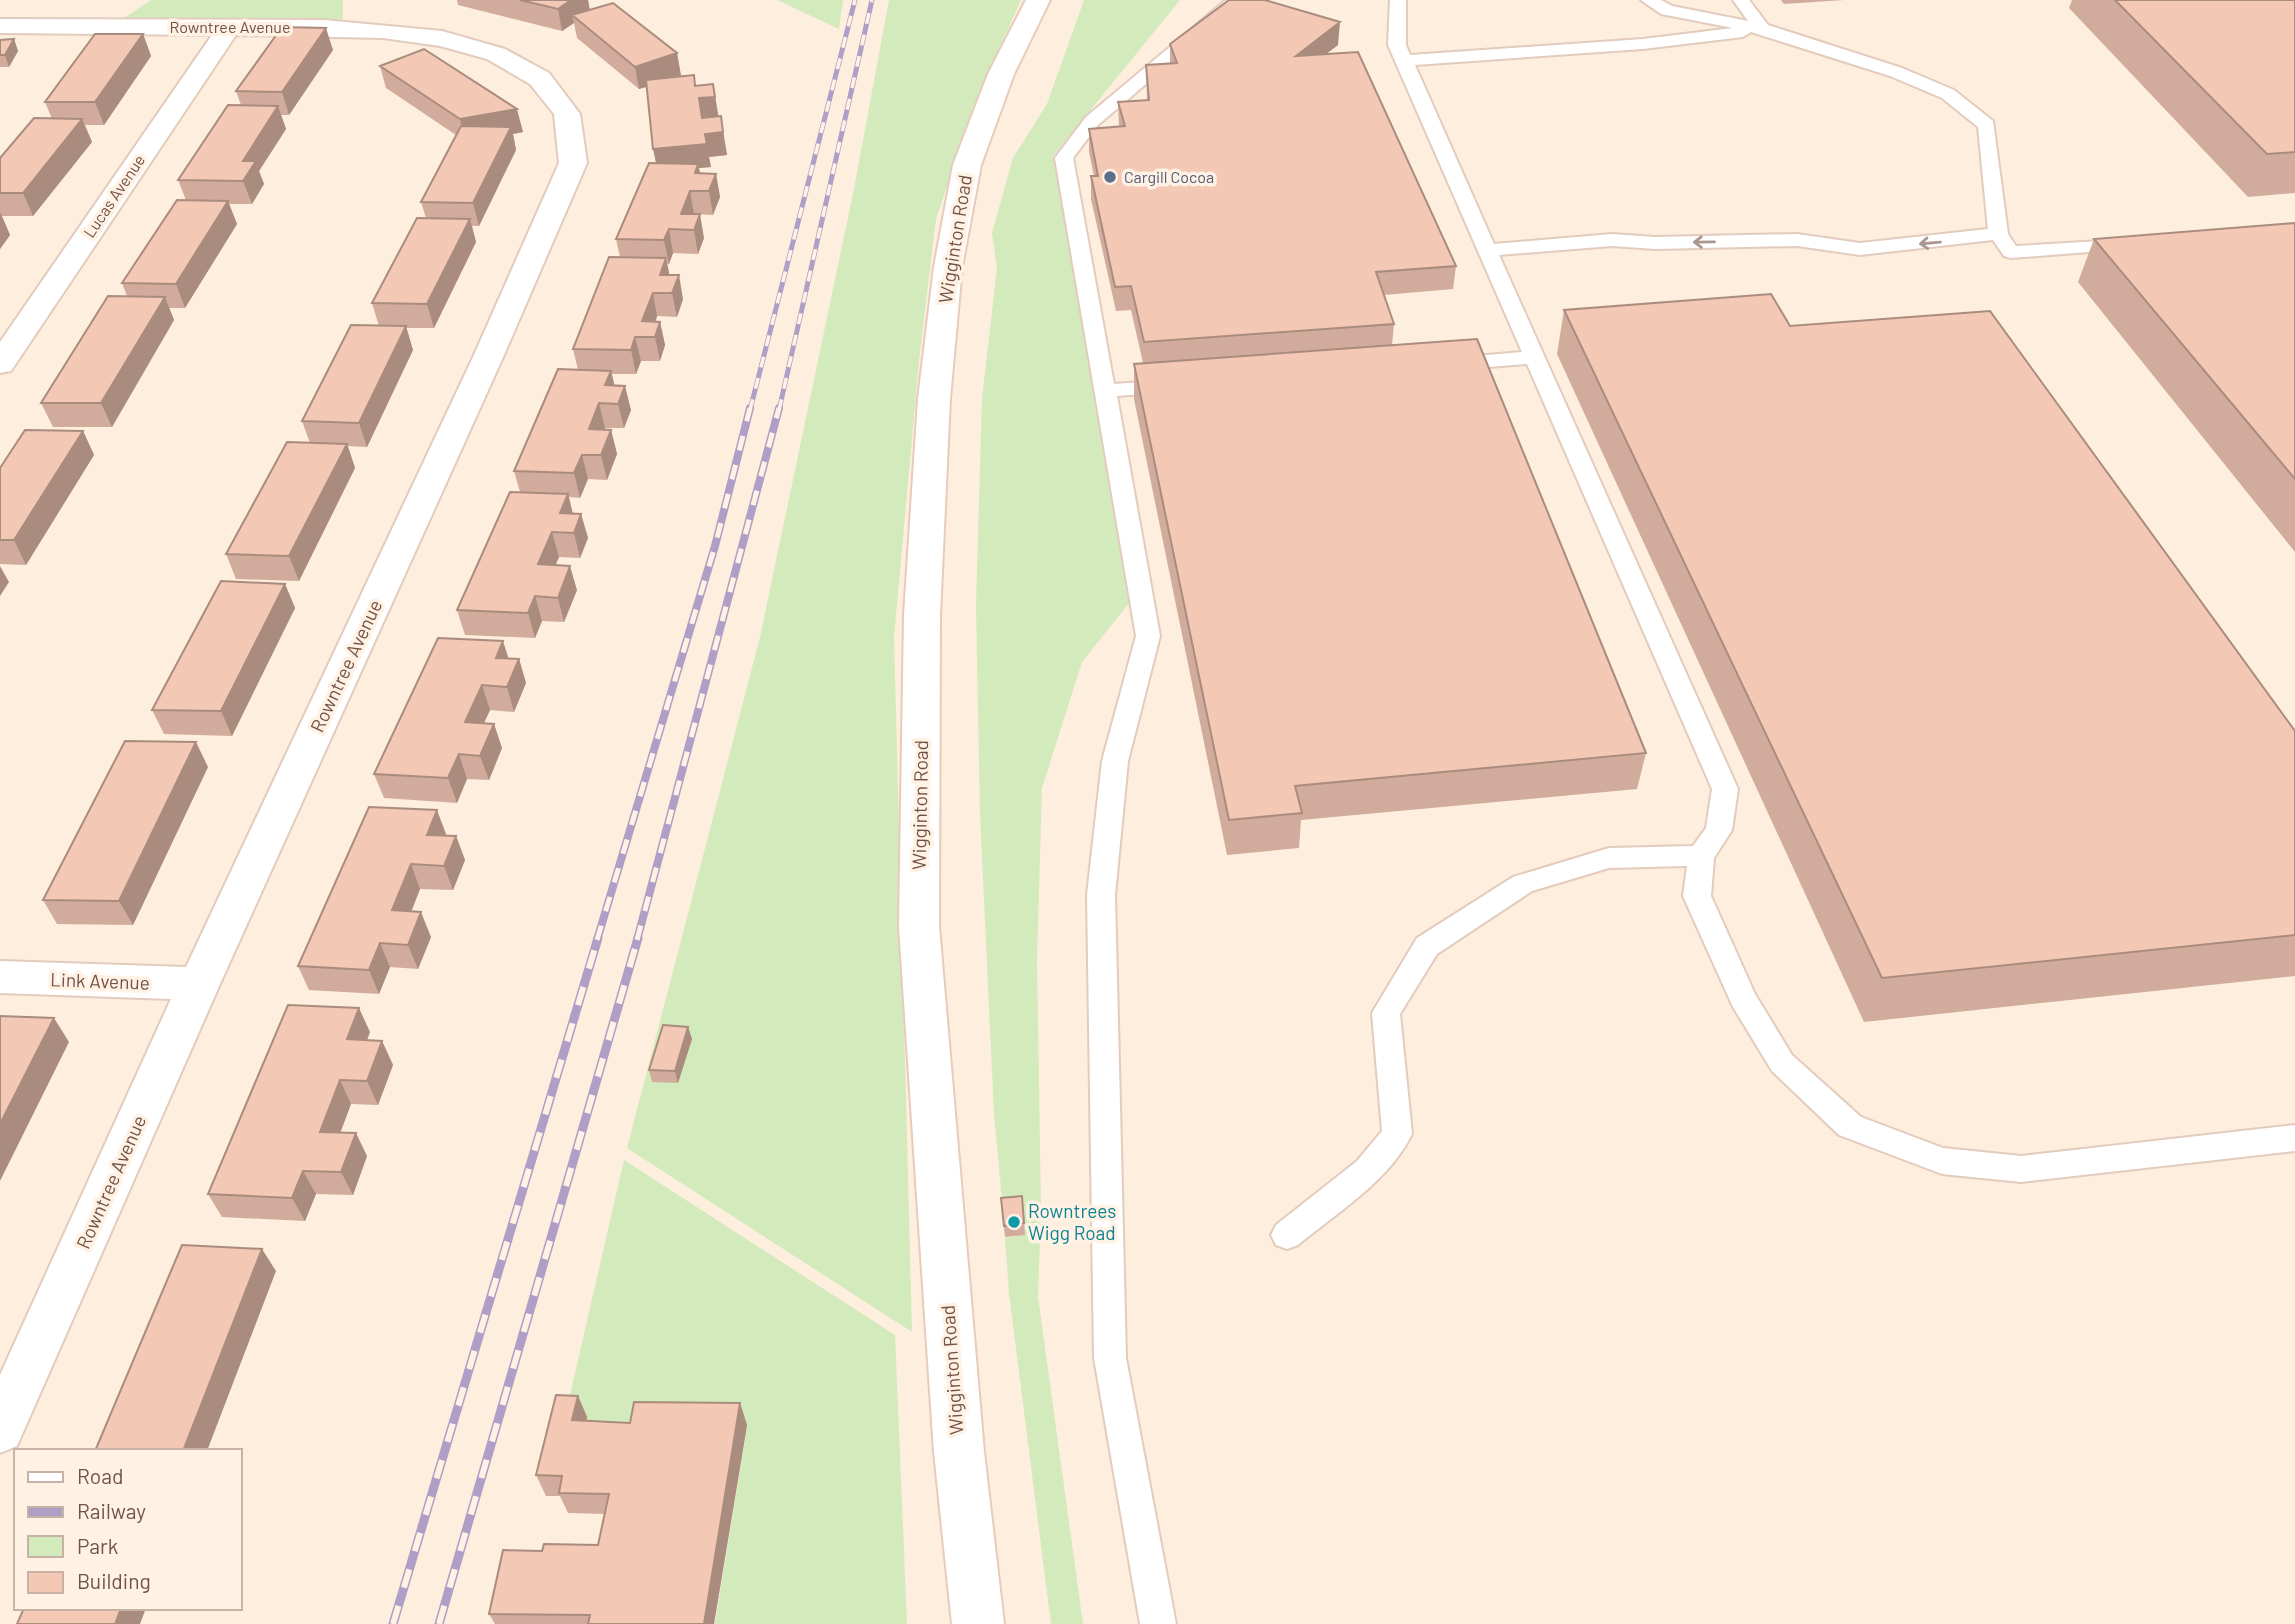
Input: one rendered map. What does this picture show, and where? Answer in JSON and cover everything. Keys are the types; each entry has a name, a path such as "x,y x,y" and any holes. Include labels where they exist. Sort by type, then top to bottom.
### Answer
{"street":[{"name":"Wigginton Road","path":"978,1624 958,1439 919,926 922,615 934,399 948,267 967,165 1001,75 1038,0"},
{"name":"Rowntree Avenue","path":"0,26 113,16 229,27 360,14 418,33 461,42 523,68 559,100 576,138 573,163 489,355 200,984 0,1430"},
{"name":"Lucas Avenue","path":"0,364 229,27"},
{"name":"Link Avenue","path":"0,977 200,984"}],"lane":[{"path":"1158,1624 1110,1358 1101,895 1115,761 1148,636 1064,158 1092,121 1236,0"},
{"path":"1398,0 1397,45 1490,250 1725,789 1719,830 1701,856 1697,896 1743,999 1782,1063 1850,1126 1942,1161 2021,1169 2295,1138"},
{"path":"1627,0 1762,29 1896,72 1948,94 1987,125 1995,178 1998,234 2011,252 2146,241"},
{"path":"1649,0 1667,10"},
{"path":"1741,0 1762,29"},
{"path":"1405,61 1643,44 1762,29"},
{"path":"1490,250 1612,240 1655,243 1797,240 1860,249 1998,234"},
{"path":"1425,366 1537,357"},
{"path":"1105,391 1189,384"},
{"path":"1287,1236 1368,1170 1397,1134 1385,1013 1427,946 1522,884 1609,858 1701,856"}],"green space":[{"path":"151,0 343,0 343,19 123,19"},
{"path":"777,0 843,0 839,29"},
{"path":"889,0 1021,0 974,105 936,219 919,361 894,637 912,1332 627,1148 760,637 854,189"},
{"path":"1084,0 1180,0 1053,156 1134,597 1082,662 1042,788 1037,960 1041,1208 1038,1297 1083,1624 1051,1624 1009,1293 1005,1238 1025,1235 1003,1210 994,1114 980,815 976,605 982,398 997,269 992,233 1013,158 1047,104"},
{"path":"624,1160 895,1335 907,1624 715,1624 747,1425 638,1444 565,1417"}],"building":[{"path":"520,0 571,0 558,9"},
{"path":"1229,0 1265,0 1340,22 1296,56 1358,52 1456,266 1376,272 1394,324 1144,342 1131,286 1115,287 1091,176 1098,176 1089,129 1125,126 1118,102 1149,100 1146,65 1177,63 1170,44"},
{"path":"2115,0 2295,0 2295,152 2267,154"},
{"path":"613,3 677,53 635,67 572,15"},
{"path":"282,27 326,28 282,92 236,91"},
{"path":"95,34 143,34 95,102 45,102"},
{"path":"14,39 5,55 0,55 0,40"},
{"path":"424,49 517,109 460,119 380,66"},
{"path":"694,75 695,86 713,84 715,97 699,98 702,118 721,116 723,132 705,134 707,144 653,149 646,80"},
{"path":"228,105 278,106 243,161 256,161 243,181 178,180"},
{"path":"34,118 82,119 23,193 0,193 0,158"},
{"path":"461,126 511,127 473,203 421,202"},
{"path":"649,163 698,164 695,173 716,174 709,191 690,191 681,214 700,214 694,230 669,229 664,240 616,239"},
{"path":"177,200 228,201 176,284 122,283"},
{"path":"417,218 470,219 427,304 372,303"},
{"path":"2295,223 2295,479 2094,239"},
{"path":"609,257 666,258 660,275 679,275 672,293 653,293 642,321 660,322 655,337 635,337 631,350 573,349"},
{"path":"1771,294 1790,326 1990,311 2295,731 2295,935 1882,978 1564,310"},
{"path":"108,296 165,297 101,403 41,403"},
{"path":"351,325 406,326 359,423 302,421"},
{"path":"1477,339 1646,753 1295,786 1302,813 1229,820 1134,364"},
{"path":"558,369 611,371 605,385 625,386 618,404 599,403 589,429 611,430 601,455 582,455 574,473 514,471"},
{"path":"25,430 83,431 14,540 0,540 0,468"},
{"path":"287,442 347,444 289,556 226,554"},
{"path":"510,492 568,494 560,513 581,514 574,533 552,532 538,564 570,566 558,598 535,596 528,613 457,610"},
{"path":"221,581 285,584 221,711 152,710"},
{"path":"438,638 503,641 496,658 519,659 507,687 482,685 465,722 494,724 480,756 459,754 448,778 374,774"},
{"path":"125,741 196,742 119,901 43,900"},
{"path":"369,807 437,810 427,835 456,836 444,866 411,864 392,910 421,912 408,945 380,943 369,970 298,966"},
{"path":"288,1005 359,1008 347,1039 382,1041 367,1081 340,1080 320,1132 356,1133 341,1172 303,1171 292,1198 208,1194"},
{"path":"0,1016 54,1018 0,1124"},
{"path":"663,1025 688,1027 675,1071 649,1070"},
{"path":"1022,1196 1024,1223 1004,1226 1001,1198"},
{"path":"182,1245 262,1249 184,1449 96,1449"},
{"path":"556,1395 578,1396 572,1420 630,1423 634,1402 740,1403 704,1624 588,1624 590,1615 489,1614 503,1550 542,1551 544,1544 598,1545 609,1494 559,1493 562,1476 536,1475"},
{"path":"23,1610 120,1610 115,1624 17,1624"}],"railway":[{"path":"750,410 855,0"},
{"path":"779,410 872,0"},
{"path":"597,940 715,546 750,408"},
{"path":"637,940 779,408"},
{"path":"393,1624 598,938"},
{"path":"439,1624 638,938"}],"place":[{"name":"Cargill Cocoa","path":"1110,177"},
{"name":"Rowntrees Wigg Road","path":"1014,1222"}]}
